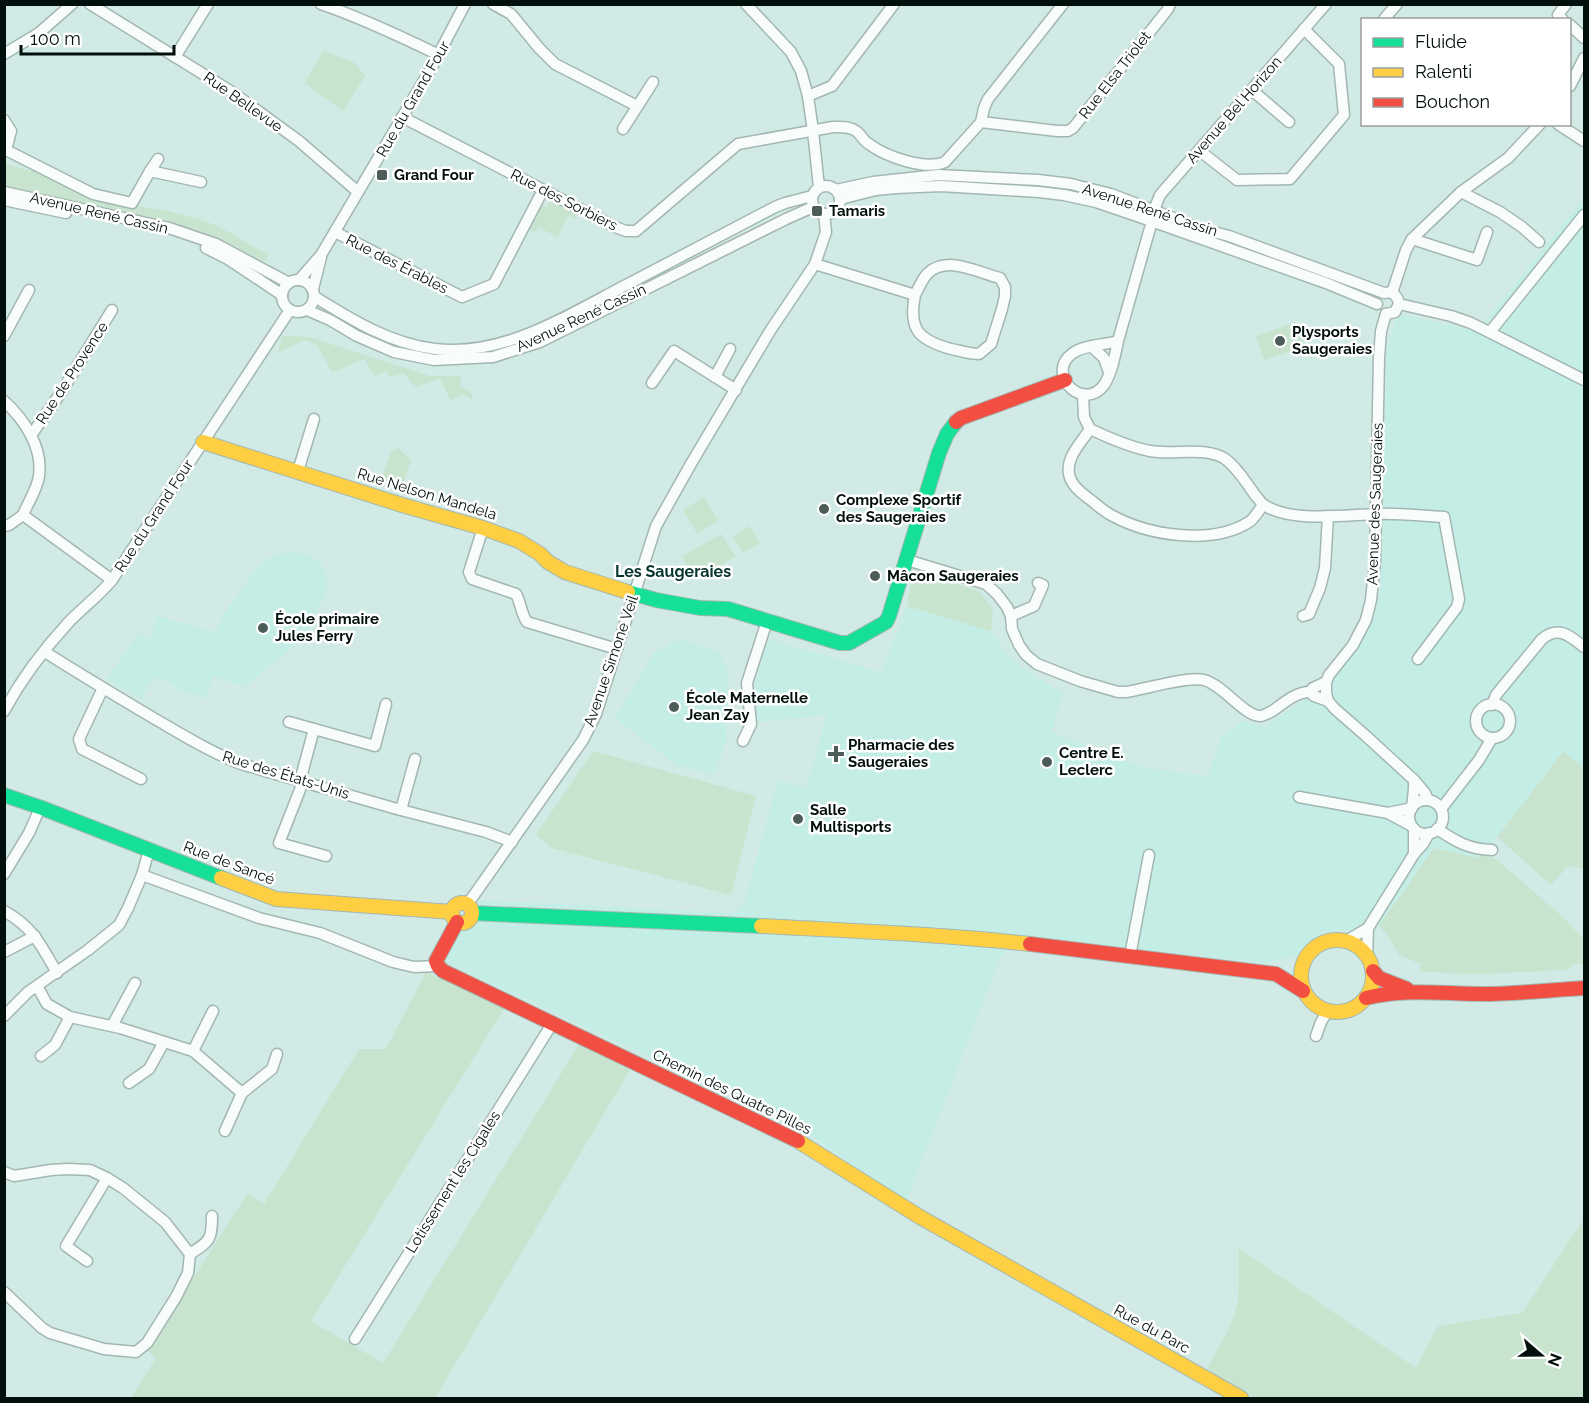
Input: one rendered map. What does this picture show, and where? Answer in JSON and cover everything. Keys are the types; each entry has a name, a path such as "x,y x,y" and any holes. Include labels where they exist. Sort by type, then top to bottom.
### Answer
{"street":[{"path":"4,54 39,33 72,4"},
{"name":"Rue Bellevue","path":"90,4 232,92 299,141 358,192"},
{"path":"175,57 208,4"},
{"path":"321,4 400,35 439,55"},
{"name":"Rue du Grand Four","path":"294,281 321,255 439,55 465,4"},
{"path":"493,4 511,14 555,64 637,106"},
{"path":"746,4 791,52 801,71 813,131 814,197 820,213 829,214 837,208 838,194 828,185 814,197"},
{"path":"807,96 831,86 894,4"},
{"path":"813,131 846,127 855,130 867,143 886,154 912,162 939,165 945,162 981,122 988,99 1062,4"},
{"name":"Rue Elsa Triolet","path":"981,122 1068,131 1073,128 1170,4"},
{"name":"Avenue Bel Horizon","path":"1109,372 1160,195 1326,4"},
{"path":"1385,18 1397,4"},
{"path":"1561,18 1558,15 1566,4"},
{"path":"1571,27 1584,38"},
{"path":"1200,150 1237,180 1290,179 1344,115 1340,64 1304,29"},
{"path":"1571,82 1584,58"},
{"path":"623,129 653,82"},
{"path":"1252,90 1288,122"},
{"name":"Rue des Sorbiers","path":"402,117 626,231 636,231 738,144 813,131"},
{"path":"4,120 11,131 6,150 93,194 132,203 158,159"},
{"path":"1399,304 1395,312 1386,314 1377,304 1378,299 1388,293 1412,239 1461,192 1508,158 1538,126"},
{"path":"1561,126 1584,141"},
{"path":"150,171 201,182"},
{"name":"Avenue René Cassin","path":"838,194 873,182 938,175 1071,184 1111,194 1153,215 1377,304"},
{"name":"Rue des Érables","path":"335,232 462,297 494,284 543,190"},
{"name":"Avenue René Cassin","path":"4,192 169,228 216,244 294,281"},
{"path":"1461,192 1500,212 1539,242"},
{"name":"Avenue René Cassin","path":"314,293 358,323 398,340 435,349 482,348 501,344 543,328 775,207 814,197"},
{"name":"Avenue René Cassin","path":"308,310 357,336 394,352 434,360 494,357 540,342 786,219 814,197"},
{"name":"Avenue René Cassin","path":"4,200 165,233 220,254 282,295"},
{"name":"Avenue Simone Veil","path":"469,909 512,842 583,740 596,714 657,526 770,330 815,264 826,232 824,214"},
{"name":"Avenue René Cassin","path":"1153,215 1229,236 1388,293"},
{"path":"1490,332 1584,215"},
{"path":"1412,239 1477,260 1487,232"},
{"name":"Rue du Grand Four","path":"314,293 321,255"},
{"path":"815,264 915,295"},
{"path":"944,265 955,265 1000,278 1005,287 1002,309 991,344 979,354 972,354 931,343 922,337 915,326 912,310 915,295 926,275 944,265"},
{"path":"294,281 306,282 314,293 308,310 298,312 285,306 282,295 285,286 294,281"},
{"path":"4,336 29,290"},
{"path":"1388,293 1398,300 1399,304"},
{"path":"1399,304 1471,323 1584,380"},
{"name":"Rue de Provence","path":"32,435 112,310"},
{"name":"Rue du Grand Four","path":"4,711 15,691 70,621 112,580 290,310"},
{"name":"Avenue des Saugeraies","path":"1011,616 1012,629 1019,645 1026,655 1038,664 1118,692 1146,689 1187,680 1203,680 1215,684 1251,714 1260,717 1298,693 1310,692 1313,688 1326,682 1353,645 1366,620 1371,600 1375,561 1379,358 1381,331 1386,314"},
{"path":"1092,347 1104,358 1109,372 1103,386 1090,394 1083,394 1072,389 1065,380 1063,373 1067,359 1078,350 1118,341"},
{"path":"715,376 730,349"},
{"path":"652,383 674,351 736,390"},
{"name":"Rue Nelson Mandela","path":"203,442 483,528 519,541 565,572 634,594 700,608 728,609 840,643 849,643 886,622 890,616 944,439 953,424 961,418 1065,380"},
{"path":"1083,394 1084,417 1090,429 1131,446 1150,451 1190,452 1224,458 1263,504 1277,511 1297,516 1376,514 1444,517 1459,599 1457,607 1418,659"},
{"name":"Rue de Provence","path":"4,401 32,435 38,457 39,475 34,493 23,515"},
{"path":"298,471 314,419"},
{"path":"1090,429 1070,458 1068,472 1071,482 1082,494 1110,515 1141,527 1174,535 1196,536 1228,531 1250,522 1263,504"},
{"path":"4,526 23,515 112,580"},
{"path":"1302,616 1309,614 1320,588 1325,568 1328,516"},
{"path":"483,528 469,572 472,579 516,594 527,622 617,649"},
{"path":"907,560 986,584 997,594 1011,616 1034,606 1043,585 1038,583"},
{"path":"743,741 751,724 747,683 767,621"},
{"path":"1492,705 1496,695 1548,633 1569,635 1584,647"},
{"name":"Rue des États-Unis","path":"45,652 210,751 240,764 486,832 512,842"},
{"path":"1326,682 1328,701 1414,780 1428,800 1441,809 1442,820 1414,854 1368,928 1346,941"},
{"path":"103,688 79,739 81,746 141,779"},
{"path":"1310,692 1328,701"},
{"path":"289,722 375,746 386,704"},
{"path":"1492,705 1498,705 1507,711 1510,722 1502,736 1492,738 1482,734 1477,719 1482,709 1492,705"},
{"path":"314,729 301,781 279,843 326,856"},
{"path":"1441,809 1479,760 1492,738"},
{"path":"401,810 415,759"},
{"path":"1414,780 1409,817 1413,828 1414,854"},
{"name":"Rue de Sancé","path":"4,795 276,898 455,917"},
{"path":"1299,797 1388,813 1412,808 1419,802 1428,800"},
{"path":"4,874 29,833 40,808"},
{"path":"1388,813 1418,832 1433,831 1465,846 1492,850"},
{"path":"4,1016 28,992 57,973 119,925 142,875 149,850"},
{"path":"1130,956 1149,855"},
{"path":"142,875 259,918 320,933 393,962 414,967 438,966 436,961 455,917 465,922 470,919 469,909 992,940 1276,974 1303,991"},
{"path":"4,911 25,924 40,942 57,973"},
{"path":"1367,957 1368,928"},
{"path":"4,952 35,936"},
{"path":"1276,974 1324,942 1346,941 1362,950 1379,978 1412,991"},
{"path":"1306,956 1301,967 1300,979 1303,991 1309,1000 1327,1012 1349,1011 1358,1006 1371,990 1373,971"},
{"name":"Chemin des Quatre Pilles","path":"438,966 443,971 552,1024 791,1136 920,1216 1047,1288"},
{"path":"112,1026 135,982"},
{"path":"37,986 47,1004 70,1017 112,1026 194,1051 242,1093"},
{"path":"1366,998 1388,992 1469,994 1584,988"},
{"path":"194,1051 213,1011"},
{"path":"1316,1036 1327,1012"},
{"path":"41,1056 55,1045 70,1017"},
{"name":"Lotissement les Cigales","path":"355,1339 552,1024"},
{"path":"129,1083 149,1069 164,1042"},
{"path":"225,1131 242,1093 272,1069 278,1054"},
{"path":"4,1172 14,1176 51,1170 90,1170 123,1188 165,1222 190,1254 188,1273 176,1296 147,1343 136,1352 104,1349 50,1333 4,1292"},
{"path":"87,1261 66,1246 107,1178"},
{"path":"190,1254 206,1244 212,1234 212,1216"},
{"name":"Rue du Parc","path":"1047,1288 1241,1398"}],"shaded area":[{"path":"323,51 354,62 365,76 343,111 305,83"},
{"path":"5,162 15,167 42,173 91,198 168,211 205,221 222,228 268,255 265,262 221,239 178,225 5,188"},
{"path":"1584,198 1584,768 1562,752 1497,837 1476,858 1434,848 1379,926 1322,933 1294,957 1267,963 1027,935 1001,956 906,1202 811,1136 767,1112 443,961 480,900 733,913 744,904 778,780 806,788 827,715 758,722 755,686 768,639 881,672 907,606 991,631 1005,652 1023,669 1063,693 1052,732 1113,757 1149,768 1208,776 1221,737 1243,721 1265,726 1298,704 1344,667 1367,627 1380,595 1387,350 1397,314 1477,331"},
{"path":"550,201 577,214 575,219 568,216 558,237 538,227 535,232 529,229 541,204 547,207"},
{"name":"Plysports Saugeraies","path":"1296,322 1304,346 1264,360 1256,336"},
{"path":"282,336 309,337 430,376 461,376 460,386 472,394 472,400 463,394 451,400 440,379 415,387 404,373 390,377 386,371 374,376 365,359 332,372 317,345 304,340 278,353"},
{"path":"398,448 411,460 403,485 382,478 391,452"},
{"path":"704,497 718,521 697,533 683,510"},
{"path":"749,526 760,543 743,553 733,536"},
{"path":"721,534 736,556 696,580 682,556"},
{"name":"École primaire Jules Ferry","path":"287,552 301,553 321,564 327,578 327,590 306,635 244,687 214,676 205,698 177,689 178,686 170,682 153,678 142,699 106,679 140,632 150,639 157,616 216,632 221,618 256,569 265,561"},
{"path":"913,569 979,591 993,609 991,631 907,606"},
{"name":"École Maternelle Jean Zay","path":"680,639 720,652 729,672 727,685 729,703 723,710 727,739 714,775 677,765 615,718 654,652"},
{"path":"593,751 756,796 731,895 552,848 536,835"},
{"path":"1563,752 1584,768 1584,869 1568,866 1551,885 1497,837"},
{"path":"1434,848 1476,858 1482,854 1497,860 1564,918 1584,940 1584,964 1574,964 1568,970 1512,973 1419,971 1421,964 1399,955 1389,937 1379,926"},
{"path":"426,972 505,1007 311,1321 383,1363 580,1043 630,1070 435,1398 131,1398 156,1358 147,1351 247,1194 264,1204 359,1049 386,1049"},
{"path":"1584,1219 1584,1398 1254,1398 1206,1371 1237,1306 1239,1249 1416,1368 1438,1326 1522,1313"}],"traffic: fast":[{"path":"628,592 700,608 728,609 840,643 849,643 886,622 889,616 939,453 947,434 956,422"},
{"path":"4,795 221,878"},
{"path":"472,913 761,926"}],"traffic: slow":[{"path":"203,442 483,528 519,541 565,572 628,592"},
{"path":"221,878 276,899 452,912"},
{"path":"462,903 469,906 472,913 469,920 462,923 455,920 452,913 455,906 462,903"},
{"path":"761,926 930,935 1030,944"},
{"path":"1344,940 1363,950 1371,962 1373,976 1371,990 1363,1002 1351,1010 1330,1012 1311,1002 1303,990 1301,969 1311,950 1323,942 1344,940"},
{"path":"798,1141 920,1217 1241,1398"}],"traffic: jam":[{"path":"956,422 961,418 1065,380"},
{"path":"457,922 436,961 443,971 798,1141"},
{"path":"1030,944 1276,974 1303,991"},
{"path":"1373,971 1379,978 1407,989"},
{"path":"1366,998 1409,992 1495,994 1584,988"}],"place":[{"name":"Grand Four","path":"382,175"},
{"name":"Tamaris","path":"817,211"},
{"name":"Plysports Saugeraies","path":"1280,341"},
{"name":"Complexe Sportif des Saugeraies","path":"824,509"},
{"name":"Mâcon Saugeraies","path":"875,576"},
{"name":"École primaire Jules Ferry","path":"263,628"},
{"name":"École Maternelle Jean Zay","path":"674,707"},
{"name":"Pharmacie des Saugeraies","path":"836,754"},
{"name":"Centre E. Leclerc","path":"1047,762"},
{"name":"Salle Multisports","path":"798,819"}],"district":[{"name":"Les Saugeraies","path":"673,571"}]}
